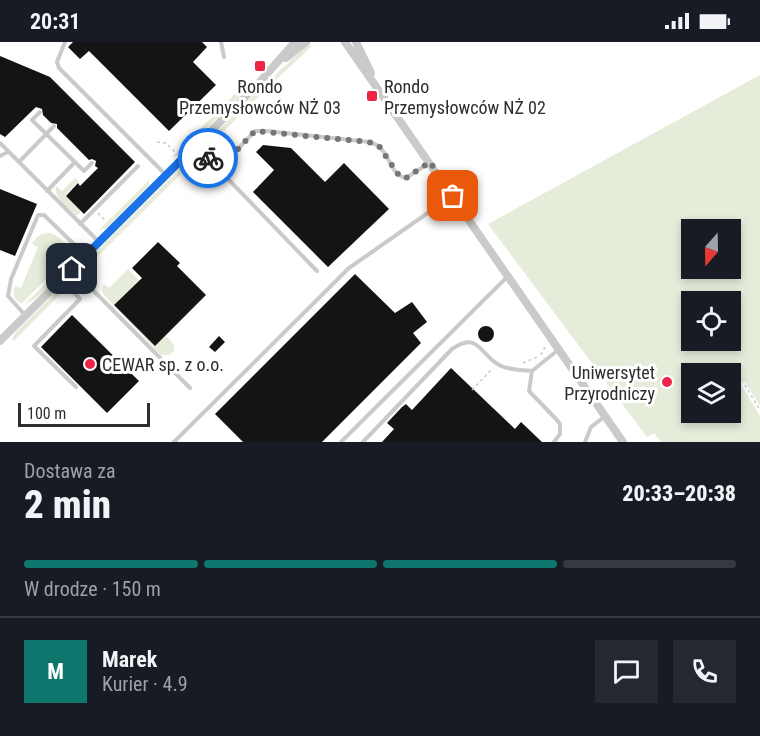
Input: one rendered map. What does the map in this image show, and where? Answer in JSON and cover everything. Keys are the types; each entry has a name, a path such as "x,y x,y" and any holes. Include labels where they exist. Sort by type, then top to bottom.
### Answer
{"street":[{"path":"273,69 295,42"},
{"path":"0,341 273,69 306,42"},
{"path":"345,42 623,442"},
{"path":"356,42 381,93"}],"lane":[{"path":"65,42 57,62 59,68 166,176"},
{"path":"221,42 224,57"},
{"path":"40,112 32,120 46,134 84,171 92,163"},
{"path":"19,162 54,126"},
{"path":"219,169 255,131 369,142 379,146 400,177 406,178 430,162"},
{"path":"0,143 99,242"},
{"path":"196,145 317,270"},
{"path":"0,156 8,152"},
{"path":"47,191 75,162"},
{"path":"80,224 138,166"},
{"path":"174,442 349,268 453,196"},
{"path":"26,316 8,296 11,279 38,215 44,215 86,255"},
{"path":"72,269 190,388"},
{"path":"341,442 508,276"},
{"path":"62,280 80,299 34,346 76,387"},
{"path":"363,442 452,349 463,342 473,342 500,366 532,371"},
{"path":"554,442 560,434 560,424 528,391 532,371 558,350"},
{"path":"585,442 591,427 605,417"}],"path":[{"path":"157,142 166,143 175,152"},
{"path":"96,211 106,221"},
{"path":"744,385 760,410"}],"green space":[{"path":"310,43 311,47 265,90 266,83"},
{"path":"760,75 760,406 745,382 741,384 760,416 760,442 661,442 654,433 647,437 488,224"},
{"path":"245,84 241,94 179,156 172,157"},
{"path":"253,96 259,96 207,148 208,141"},
{"path":"191,158 197,158 85,269 87,261"},
{"path":"75,178 79,181 65,195 81,211 77,216 62,202 56,190 56,186 62,191"},
{"path":"149,180 149,186 108,227 98,231"},
{"path":"50,233 64,243 71,251 71,255 22,303 19,302 14,296 14,289 15,286 21,288 38,247 32,244 39,236"},
{"path":"72,257 52,284 25,304"},
{"path":"128,269 139,280 114,305 155,346 166,336 174,345 174,350 170,355 161,355 103,294 104,284 109,288"},
{"path":"60,290 64,290 14,341 12,339 16,332"}],"building":[{"path":"73,42 202,42 207,47 193,62 216,85 169,131 89,51 80,59 68,47"},
{"path":"0,56 50,77 135,162 84,214 66,196 78,183 80,186 98,168 95,166 96,161 89,160 57,128 57,124 51,123 43,115 42,109 36,107 5,137 0,134"},
{"path":"263,145 291,148 325,182 344,163 389,209 328,267 253,192 274,170 256,152"},
{"path":"0,189 37,204 15,256 0,250"},
{"path":"158,242 180,263 177,266 206,295 155,346 114,305 142,278 132,268"},
{"path":"355,274 395,313 412,302 427,322 413,333 421,343 322,442 243,442 215,414"},
{"name":"CEWAR sp. z o.o.","path":"72,315 139,381 107,413 41,347"},
{"path":"486,326 494,334 486,342 478,334"},
{"path":"219,336 225,342 215,352 209,347"},
{"path":"451,368 515,429 521,422 542,442 382,442 394,429 387,423 406,404 412,410"}],"way so far":[{"path":"208,158 219,169 255,131 369,142 379,146 400,177 406,178 430,162 453,196"}],"place":[{"name":"Rondo Przemysłowców NŻ 03","path":"260,66"},
{"name":"Rondo Przemysłowców NŻ 02","path":"372,96"},
{"name":"CEWAR sp. z o.o.","path":"90,364"},
{"name":"Uniwersytet Przyrodniczy","path":"667,382"}],"route":[{"path":"72,269 196,145 208,158"}]}
